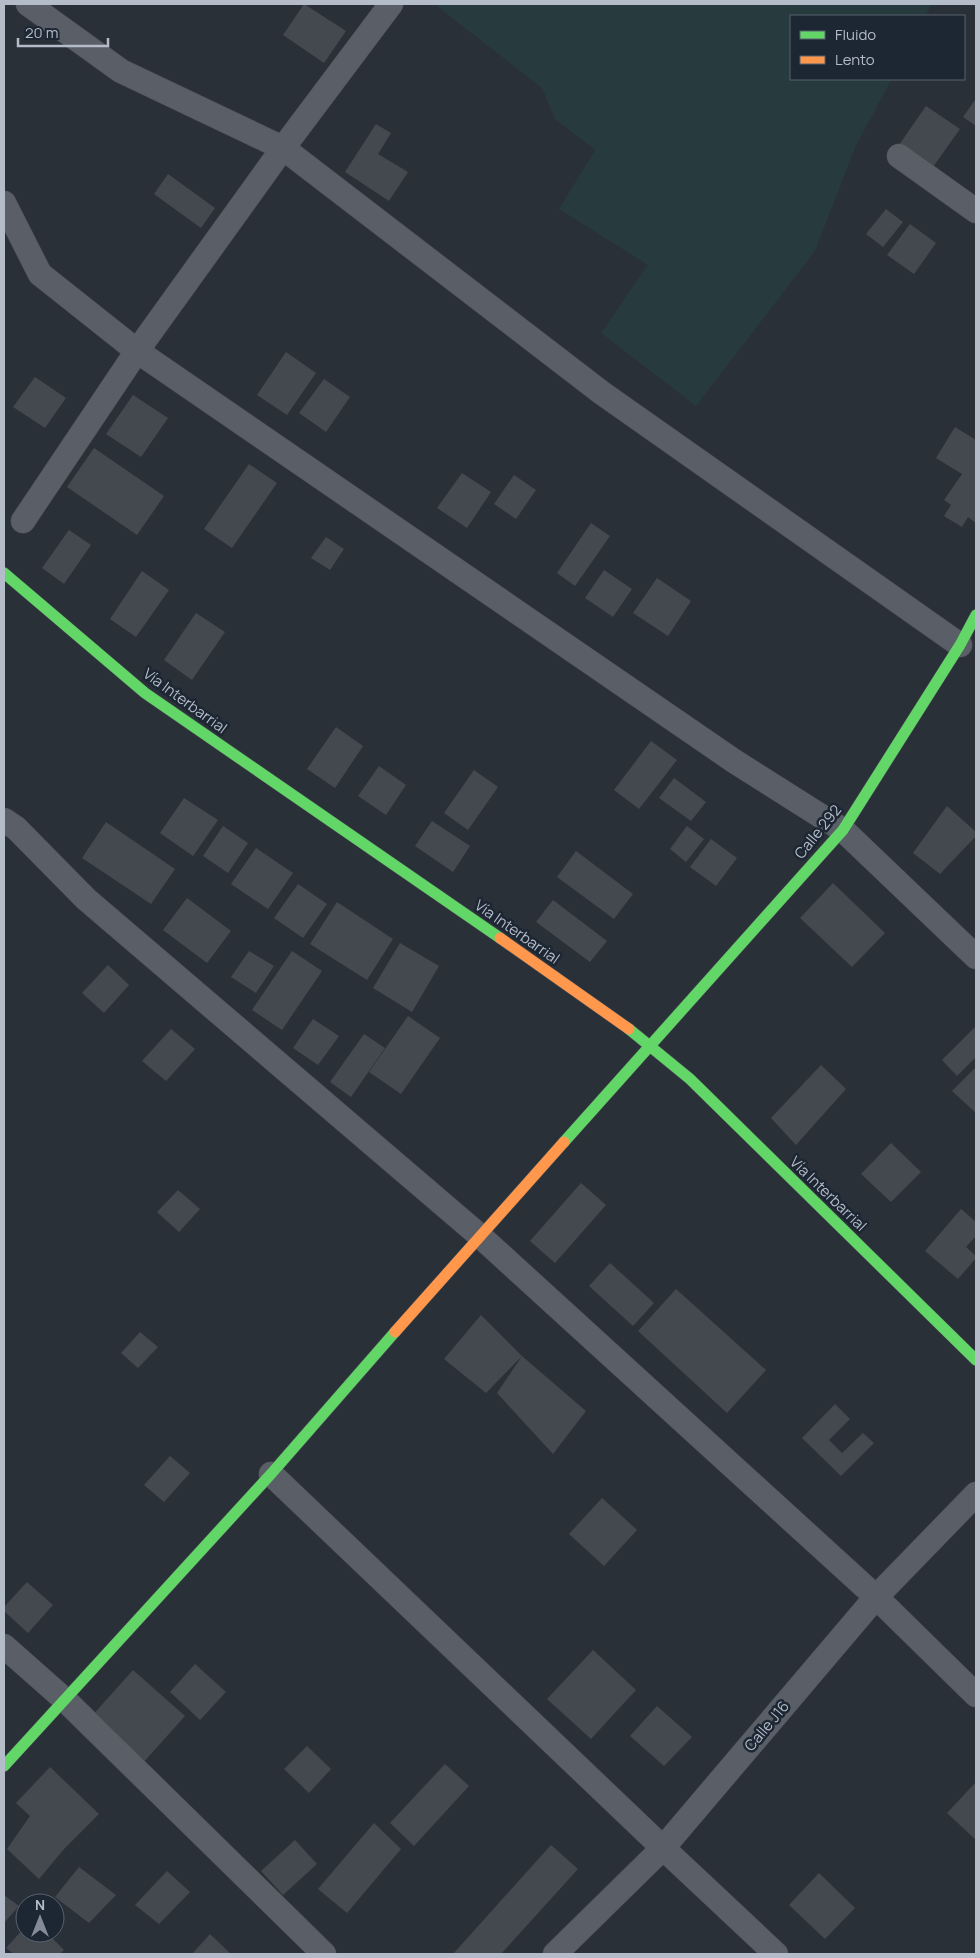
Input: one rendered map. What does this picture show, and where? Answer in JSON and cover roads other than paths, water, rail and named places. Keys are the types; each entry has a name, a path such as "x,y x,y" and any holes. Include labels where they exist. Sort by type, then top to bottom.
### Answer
{"street":[{"path":"28,4 121,71 283,148 602,393 960,646"},
{"path":"22,521 137,351 388,4"},
{"path":"899,156 976,211"},
{"path":"4,203 40,274 137,351 734,761 843,830 976,957"},
{"name":"Vía Interbarrial","path":"4,573 144,693 617,1019 650,1045 690,1079 976,1360"},
{"name":"Calle 292","path":"4,1766 271,1474 480,1236 843,830 960,646 976,615"},
{"path":"4,820 16,828 86,899 480,1236 876,1598 976,1695"},
{"path":"271,1474 776,1954"},
{"name":"Calle J16","path":"555,1954 663,1848 876,1598 976,1494"},
{"path":"4,1646 64,1700 324,1954"}]}
